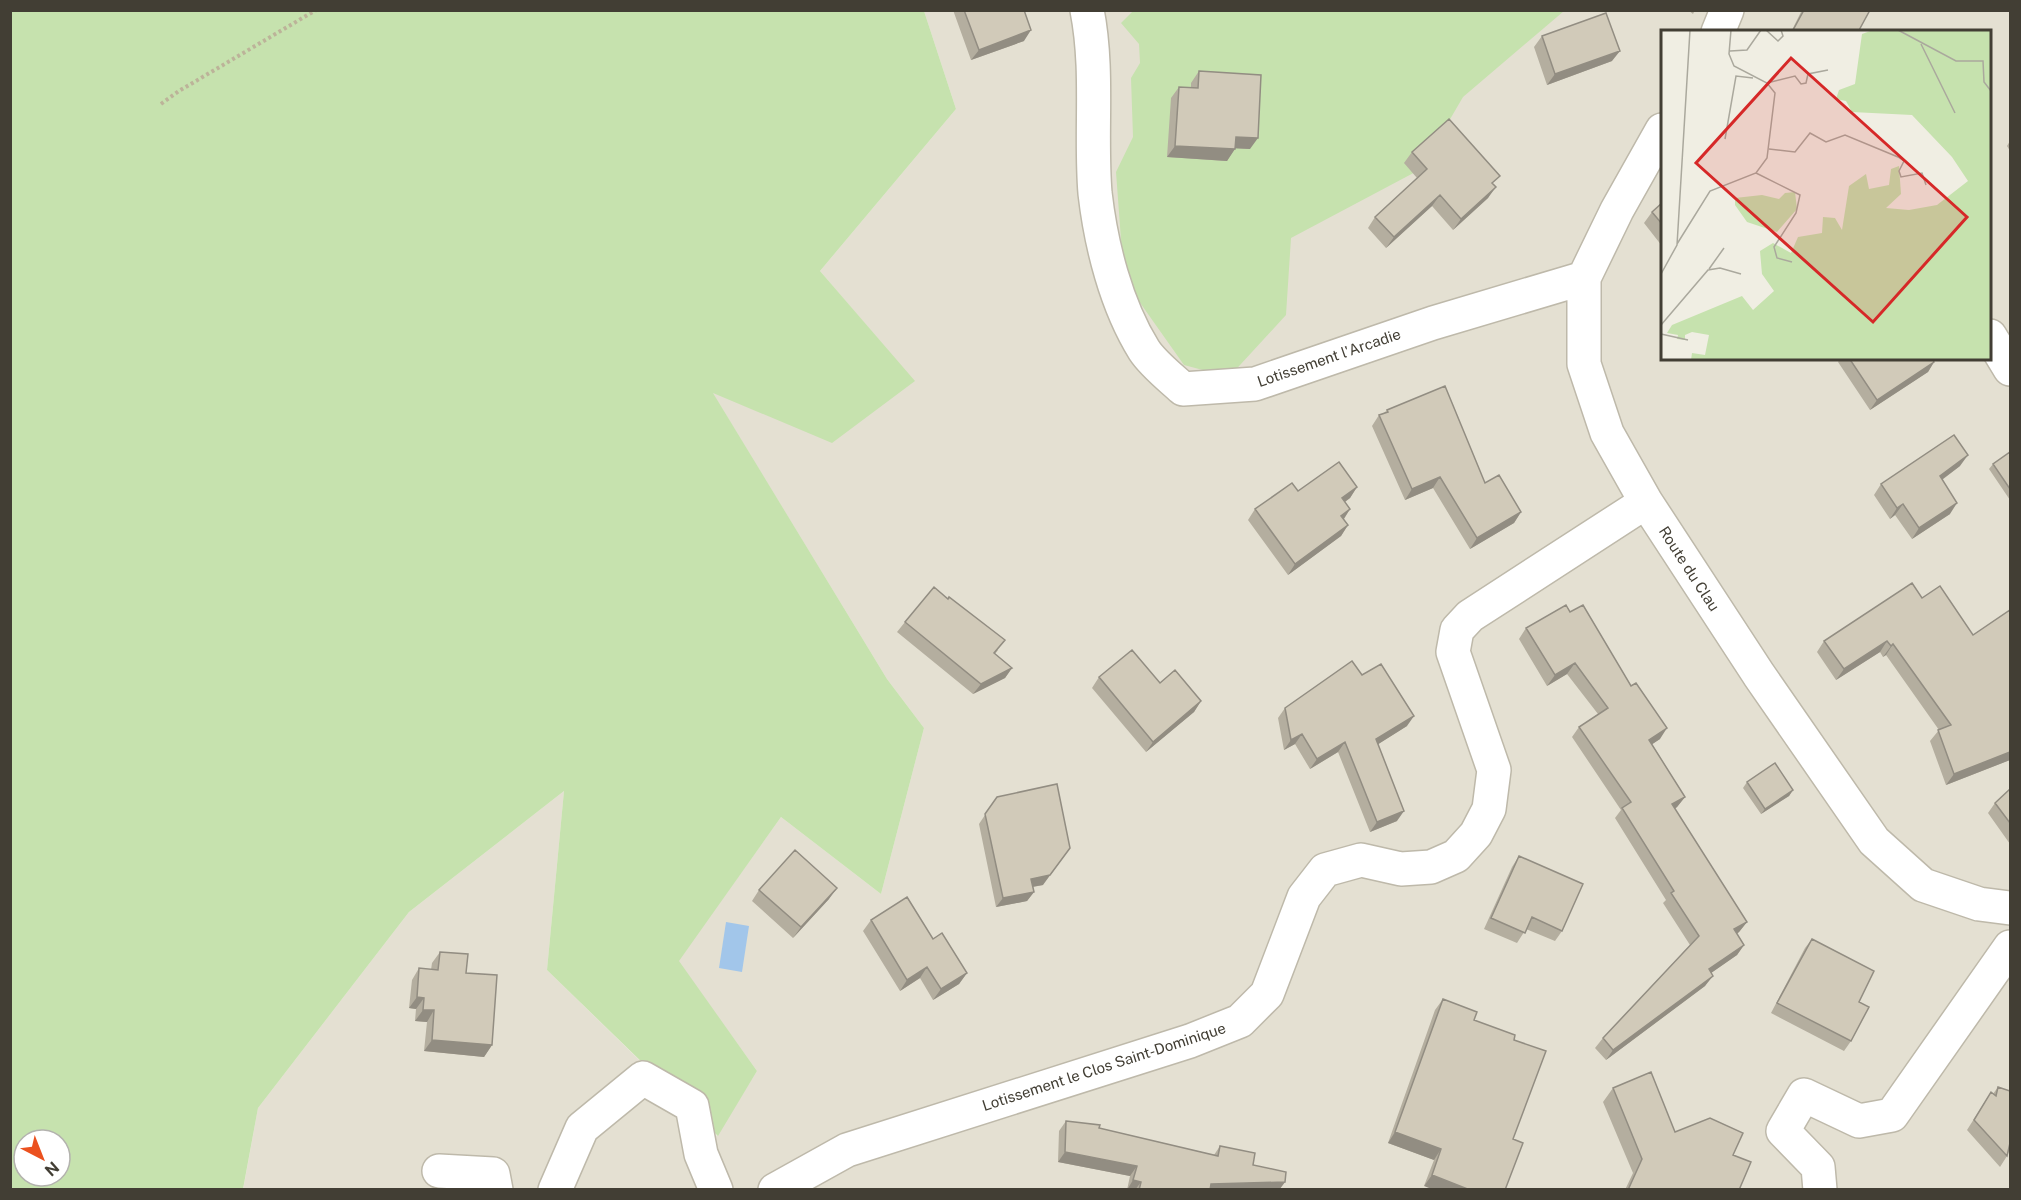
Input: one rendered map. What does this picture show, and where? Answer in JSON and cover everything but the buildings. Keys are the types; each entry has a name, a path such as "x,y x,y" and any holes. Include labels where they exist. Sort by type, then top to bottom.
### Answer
{"street":[{"name":"Lotissement l'Arcadie","path":"1087,10 1094,46 1095,192 1103,247 1124,307 1145,351 1183,389 1255,384 1433,323 1584,278"},
{"path":"1719,30 1727,10"},
{"name":"Route du Clau","path":"1661,132 1617,210 1584,278 1584,364 1607,433 1646,502 1759,675 1874,841 1923,885 1979,904 2010,908"},
{"path":"1991,339 2010,369"},
{"name":"Lotissement le Clos Saint-Dominique","path":"775,1190 847,1150 1190,1041 1240,1021 1267,994 1304,897 1325,870 1361,860 1401,869 1431,867 1456,856 1476,834 1489,809 1494,770 1453,652 1457,630 1470,616 1646,502"},
{"path":"1820,1190 1818,1167 1783,1131 1804,1095 1859,1121 1892,1115 2010,947"},
{"path":"555,1190 582,1128 644,1078 692,1106 701,1154 716,1190"},
{"path":"439,1171 493,1174 496,1190"}],"path":[{"path":"161,104 316,10"}],"shaded area":[{"path":"924,11 2010,11 2010,1189 243,1190 258,1108 409,912 564,791 547,970 717,1136 757,1071 678,961 781,817 881,894 924,728 887,679 712,392 914,381 820,271 956,109"}],"green space":[{"path":"10,11 924,11 956,109 820,271 915,381 832,443 713,393 887,679 924,728 881,894 781,817 679,961 757,1071 718,1136 547,970 564,791 409,912 258,1108 243,1189 11,1189"},
{"path":"1133,11 1564,11 1463,97 1421,169 1291,238 1286,315 1229,377 1184,365 1124,280 1116,172 1133,137 1131,78 1140,63 1139,44 1121,23"}],"water":[{"path":"726,922 749,926 742,972 719,968"}]}
